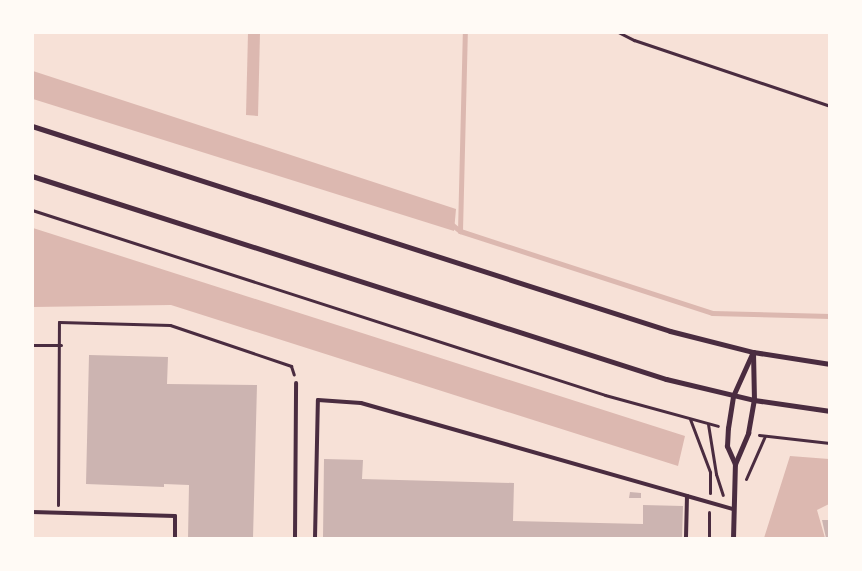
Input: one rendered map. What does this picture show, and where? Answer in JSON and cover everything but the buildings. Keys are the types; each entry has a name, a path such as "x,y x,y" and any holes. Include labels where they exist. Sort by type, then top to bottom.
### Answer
{"street":[{"path":"32,126 651,326 753,352 830,364"},
{"path":"32,176 535,339 685,385 754,400 830,411"},
{"path":"735,464 727,446 733,396 753,352"},
{"path":"732,538 735,464 748,432 754,400 753,352"}],"lane":[{"path":"294,538 296,383"},
{"path":"315,538 318,400 361,402 734,510"},
{"path":"686,538 687,496"},
{"path":"32,512 175,516 174,538"}],"path":[{"path":"618,32 634,40 830,106"},
{"path":"32,210 605,395 728,428"},
{"path":"59,513 57,483 59,322 170,325 291,366 296,383"},
{"path":"32,345 60,345"},
{"path":"690,419 710,472 709,538"},
{"path":"708,424 720,491 734,510"},
{"path":"748,432 765,436 830,443"},
{"path":"745,482 765,436"}],"shaded area":[{"path":"248,33 260,33 258,116 246,115"},
{"path":"33,71 456,209 454,231 33,99"},
{"path":"33,228 685,436 678,466 171,305 33,307"},
{"path":"790,456 829,459 829,504 817,510 825,538 764,538"}],"waterway":[{"path":"460,231 465,32"},
{"path":"450,223 460,231 712,313 830,316"}]}
